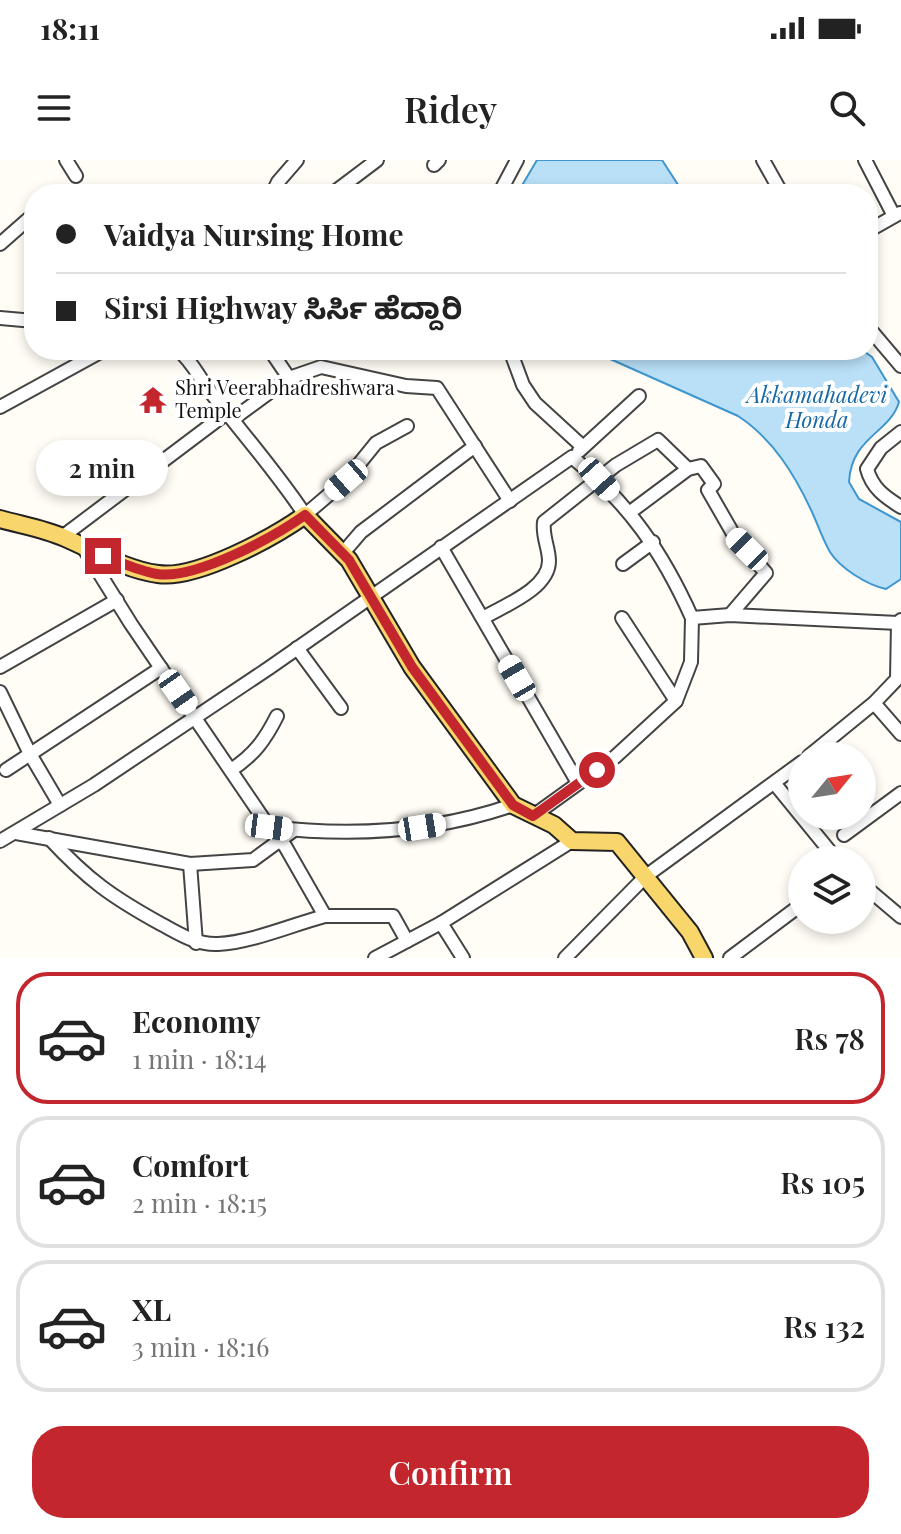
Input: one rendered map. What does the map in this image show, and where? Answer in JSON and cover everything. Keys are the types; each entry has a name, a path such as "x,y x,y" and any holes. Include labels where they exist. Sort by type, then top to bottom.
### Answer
{"main road":[{"path":"0,519 62,537 156,574 170,574 223,559 273,537 305,515 343,553 412,667 513,805 554,825 572,841 617,842 690,932 703,957"}],"street":[{"path":"66,160 76,176"},
{"path":"345,184 377,160"},
{"path":"504,184 517,160"},
{"path":"763,160 776,184"},
{"path":"865,160 898,214 878,225"},
{"path":"278,184 292,163"},
{"path":"0,244 24,223"},
{"path":"0,318 24,320"},
{"path":"878,339 901,366"},
{"path":"0,407 86,360"},
{"path":"190,360 207,388 278,475 305,515 346,480 376,443 407,426"},
{"path":"277,360 289,378"},
{"path":"514,360 523,385 535,403 583,447"},
{"path":"62,537 231,416 289,378 321,367 406,386 437,388 510,501"},
{"path":"0,841 195,717 510,501 572,457 639,396"},
{"path":"901,432 881,448 867,469 882,495 901,507"},
{"path":"483,618 535,587 547,573 549,562 544,522 599,479 658,440 688,469"},
{"path":"343,553 369,525 475,446"},
{"path":"533,816 615,757 676,701 691,662 692,618 653,542 599,479 572,457"},
{"path":"629,513 688,469 701,466 714,484 708,490 735,537 766,573 730,615"},
{"path":"623,564 653,542"},
{"path":"83,547 161,668 285,846 325,916"},
{"path":"441,547 578,783"},
{"path":"0,667 117,600"},
{"path":"692,618 730,615 900,622 898,683 826,742"},
{"path":"622,618 676,701"},
{"path":"297,648 341,708"},
{"path":"6,770 161,668"},
{"path":"0,692 30,754 60,805"},
{"path":"874,703 901,734"},
{"path":"231,770 250,758 265,740 277,716"},
{"path":"565,958 646,876 788,773"},
{"path":"775,784 826,846"},
{"path":"844,835 901,793"},
{"path":"269,827 396,831 473,819 513,805"},
{"path":"16,833 190,864 253,860 294,830"},
{"path":"49,838 109,896 196,943 219,944 240,940 325,916 393,916 407,941"},
{"path":"375,958 441,923 572,841"},
{"path":"190,864 196,943"},
{"path":"876,896 901,917"},
{"path":"730,958 788,914"},
{"path":"441,923 463,958"}],"water":[{"path":"537,160 662,160 678,184 523,184"},
{"name":"Akkamahadevi Honda","path":"612,360 874,360 899,402 888,421 856,455 849,482 859,499 901,522 901,579 886,589 879,587 847,570 834,558 790,471 762,436 738,416"}],"place":[{"name":"Shri Veerabhadreshwara Temple","path":"153,400"}],"route":[{"path":"103,556 156,574 187,571 273,537 305,515 349,560 412,667 513,805 533,816 597,770"}]}
